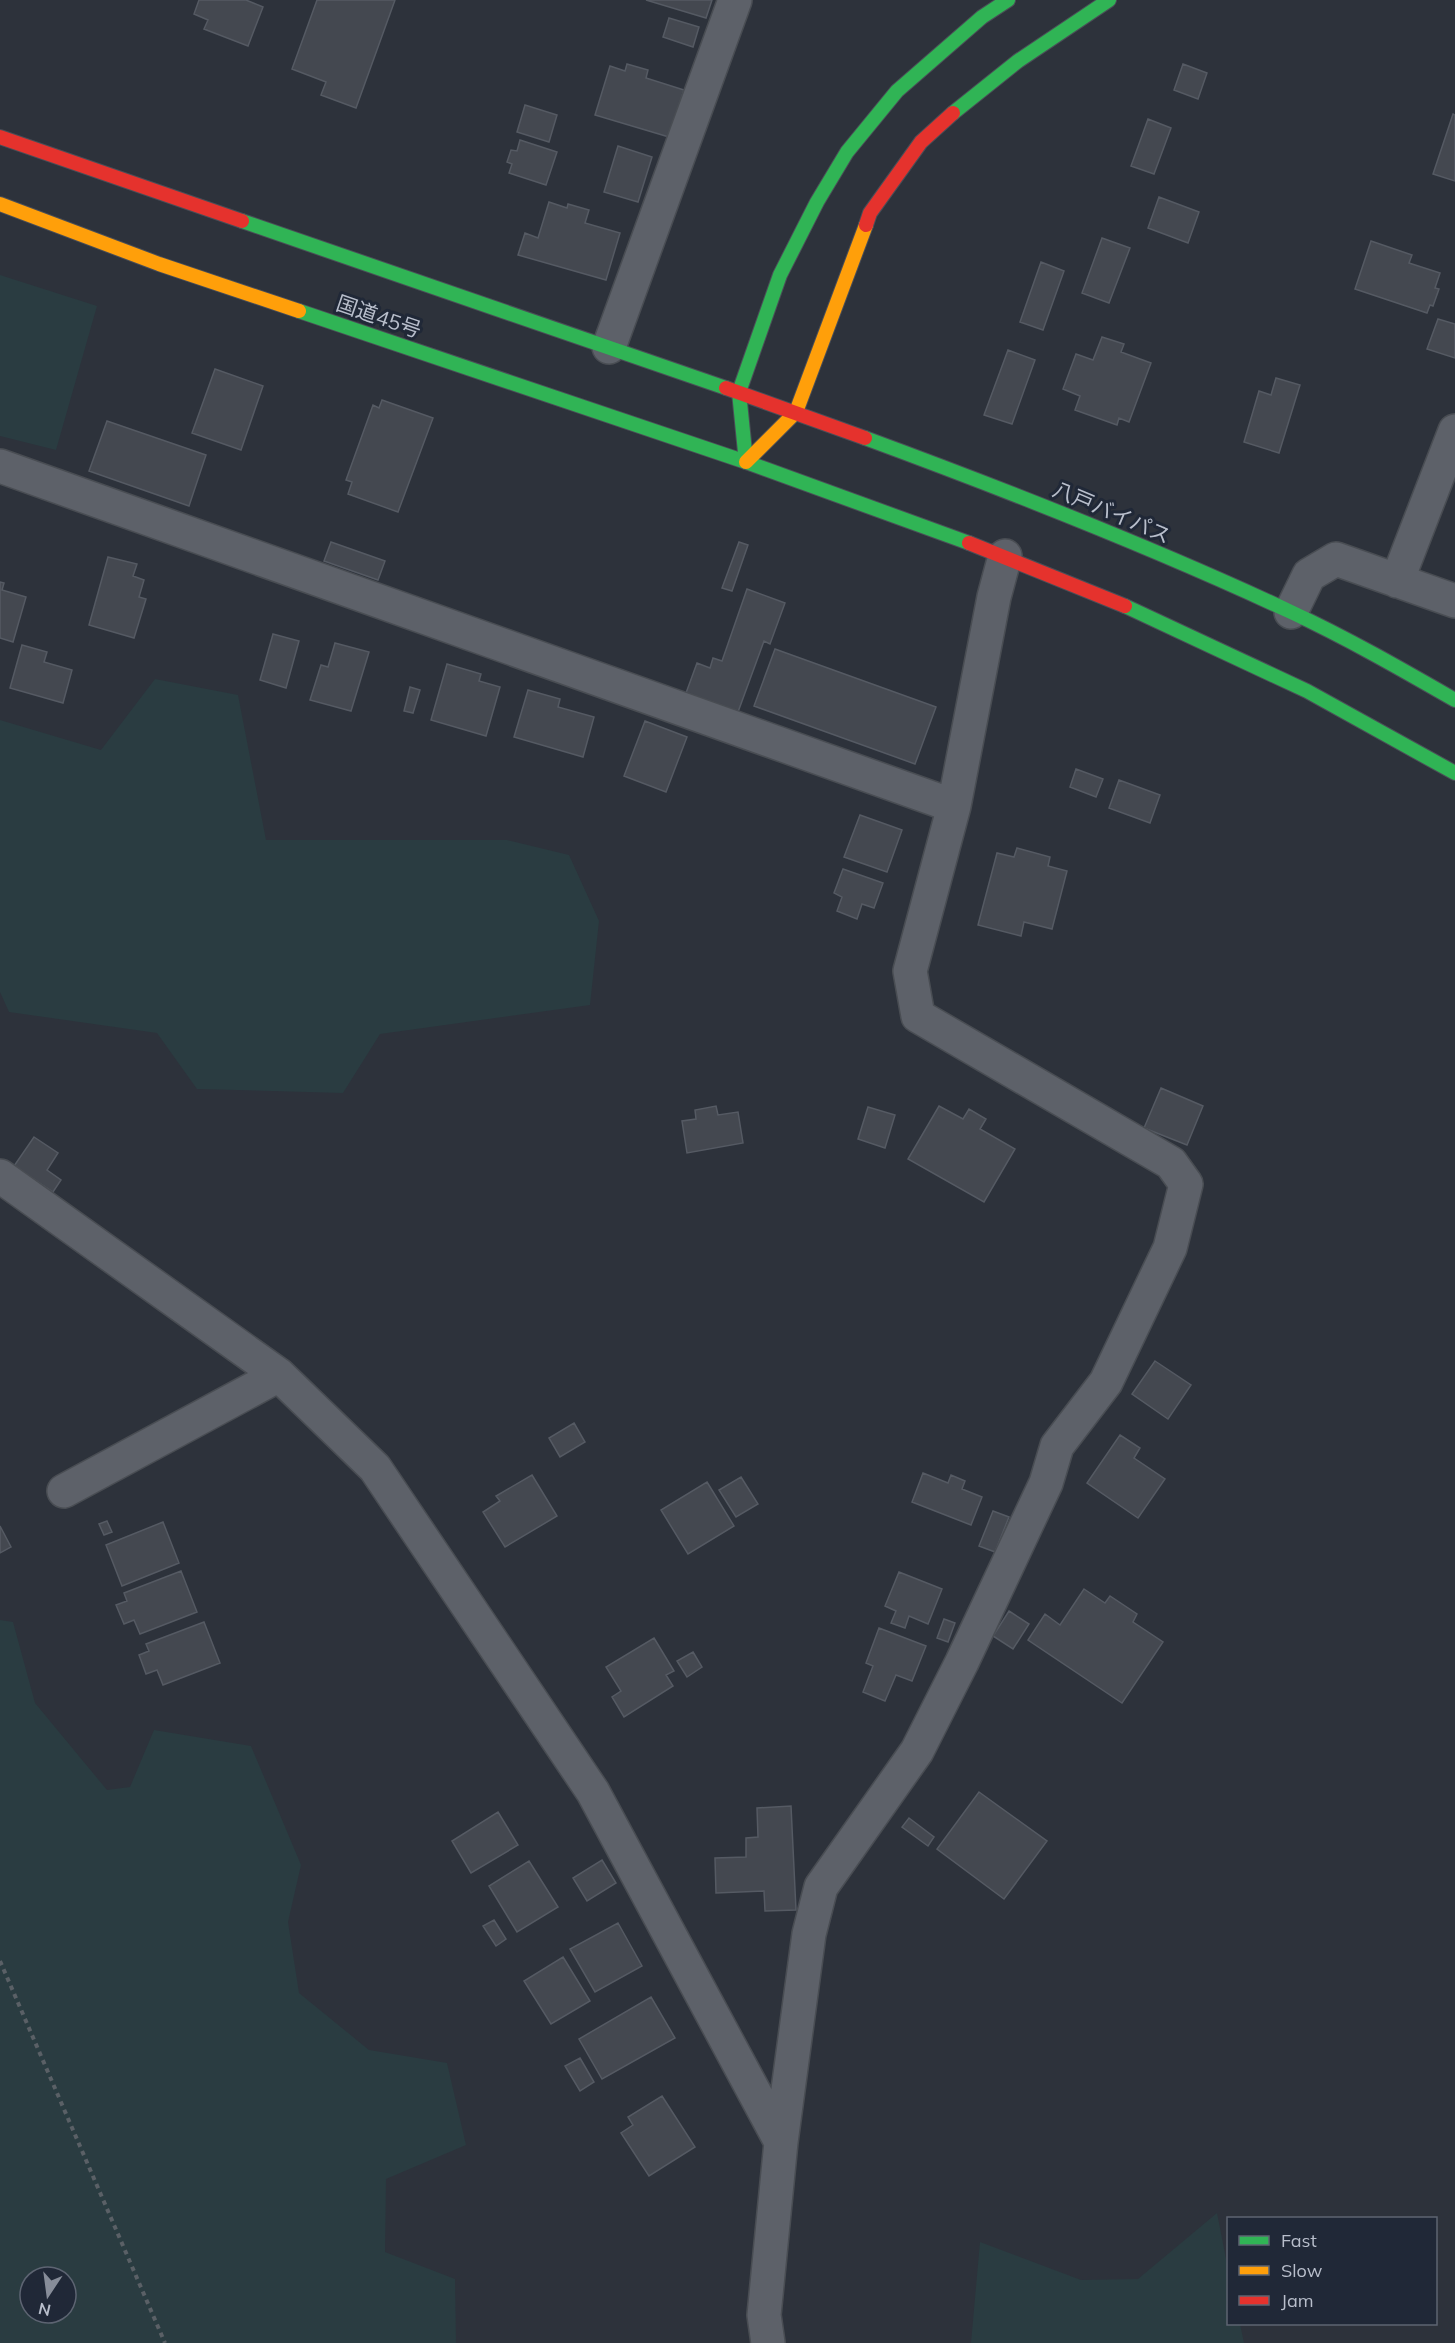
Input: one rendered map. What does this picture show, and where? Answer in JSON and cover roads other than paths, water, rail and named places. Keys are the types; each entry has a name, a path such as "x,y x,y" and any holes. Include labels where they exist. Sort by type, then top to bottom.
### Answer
{"highway":[{"path":"746,462 739,392 780,275 817,202 847,152 897,91 982,17 1008,0"},
{"path":"746,462 796,412 870,213 921,142 968,99 1109,0"},
{"path":"0,136 739,392"},
{"name":"国道45号","path":"0,204 171,267 746,462"},
{"name":"八戸バイパス","path":"739,392 1019,495 1291,612 1376,655 1455,700"},
{"path":"746,462 1005,556 1147,615 1307,691 1455,773"}],"street":[{"path":"609,347 735,0"},
{"path":"1397,581 1455,431"},
{"path":"0,466 954,806"},
{"path":"768,2343 764,2315 781,2142 809,1934 821,1887 917,1751 967,1652 1046,1483 1057,1446 1106,1382 1170,1248 1186,1184 1171,1163 918,1016 910,970 954,806 994,597 1005,556"},
{"path":"1291,612 1309,575 1336,559 1455,601"},
{"path":"0,1176 279,1375 375,1468 593,1792 781,2142"},
{"path":"64,1491 279,1375"}]}
